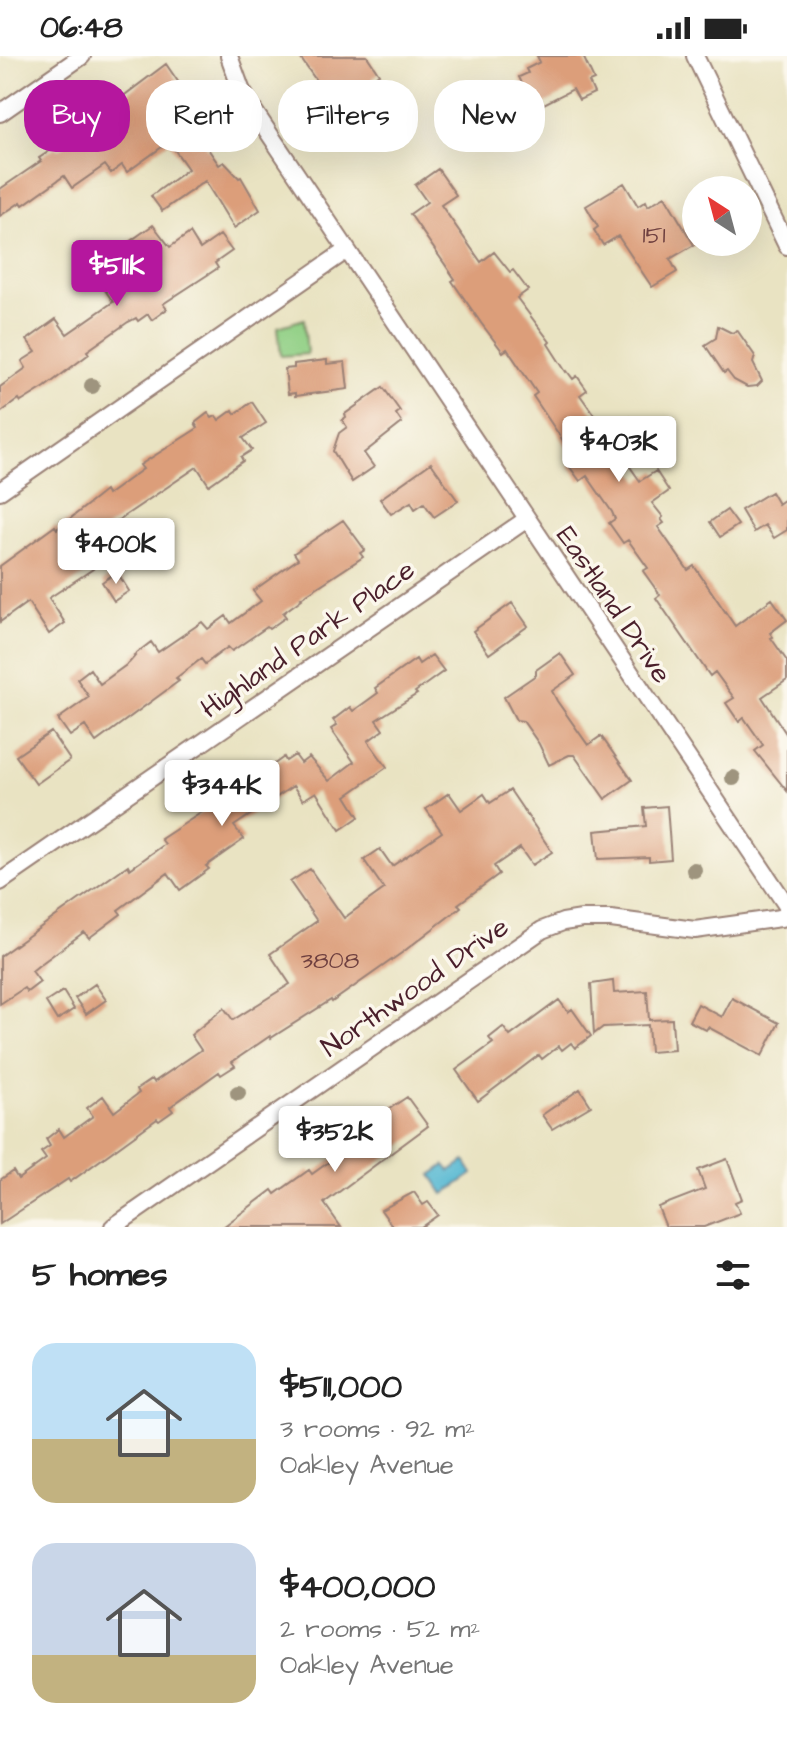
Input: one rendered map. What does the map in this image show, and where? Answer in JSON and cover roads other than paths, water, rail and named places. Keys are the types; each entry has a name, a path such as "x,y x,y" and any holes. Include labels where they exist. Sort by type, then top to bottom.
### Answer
{"street":[{"path":"0,113 82,56"},
{"name":"Eastland Drive","path":"229,56 252,108 787,906"},
{"path":"695,56 787,246"},
{"path":"0,491 347,250"},
{"name":"Highland Park Place","path":"0,882 527,519"},
{"name":"Northwood Drive","path":"113,1227 542,930 582,919 611,919 695,930 787,917"}],"water":[{"path":"465,1161 473,1174 444,1194 431,1175 445,1165 450,1171"}]}
